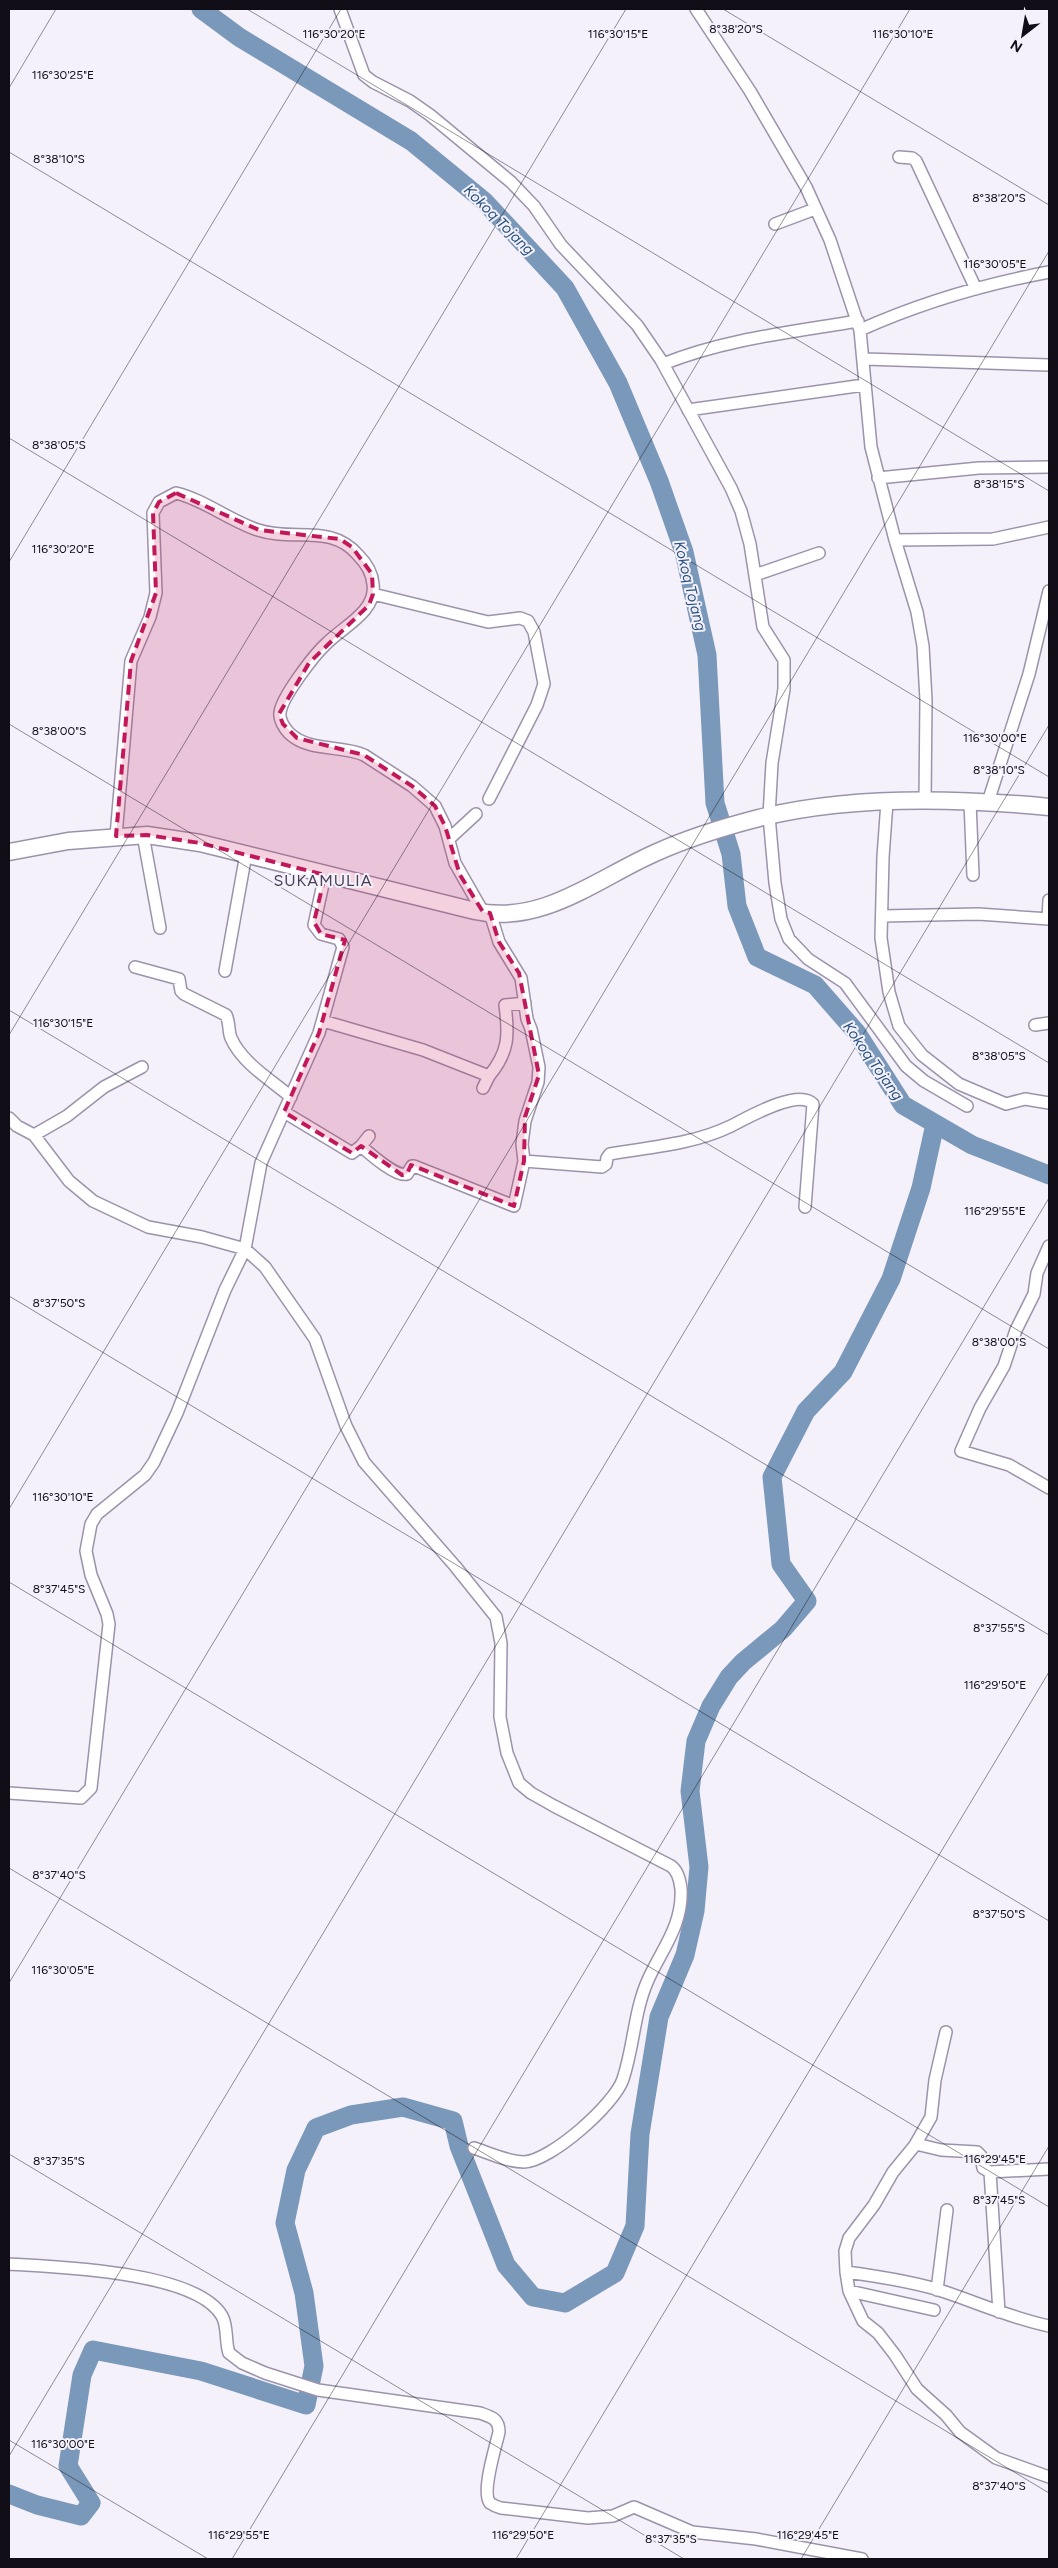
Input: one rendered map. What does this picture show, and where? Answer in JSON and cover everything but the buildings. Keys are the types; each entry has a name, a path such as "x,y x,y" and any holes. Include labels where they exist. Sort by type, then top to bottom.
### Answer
{"street":[{"path":"340,9 364,75 372,82 410,101 510,182 534,206 561,245 637,326 663,364 731,488 741,511 760,573 763,627 784,660 784,689 772,763 769,816 775,883 781,919 789,939 808,959 845,983 906,1066 924,1081 967,1106"},
{"path":"696,9 750,91 806,187 830,240 859,326 864,359 868,433 878,478 917,612 923,646 926,700 925,801"},
{"path":"899,157 912,158 916,161 976,289"},
{"path":"775,224 815,209"},
{"path":"663,364 696,351 722,345 859,326 976,289 1049,272"},
{"path":"864,359 1049,365"},
{"path":"688,410 864,385"},
{"path":"878,478 979,468 1049,467"},
{"path":"116,836 131,661 150,617 156,594 152,527 154,513 159,502 176,493 189,496 259,530 278,534 322,534 340,540 352,547 372,574 373,594 361,614 326,643 309,663 283,704 279,714 289,734 327,747 353,750 412,786 435,806 442,817 450,838 455,863 486,913 499,942 519,973 524,1003 537,1055 539,1075 522,1137 524,1161 516,1203 511,1206 414,1166 412,1166 407,1174 402,1175 371,1156 361,1146"},
{"path":"895,540 993,539 1049,528"},
{"path":"760,573 819,553"},
{"path":"988,802 1029,674 1049,590"},
{"path":"373,594 488,622 520,618 528,621 534,632 544,684 537,705 489,799"},
{"path":"887,802 883,857 883,958 899,1026 922,1055 959,1084 1003,1103 1010,1104 1025,1099 1049,1103"},
{"path":"9,852 68,841 143,835 200,843 486,913 518,912 556,903 596,885 651,855 700,837 769,816 804,810 887,802 988,802 1049,807"},
{"path":"970,802 973,875"},
{"path":"450,838 476,814"},
{"path":"143,835 160,928"},
{"path":"225,971 246,854"},
{"path":"9,1793 81,1798 91,1788 109,1634 107,1614 91,1576 86,1551 88,1532 97,1514 136,1484 154,1462 177,1413 225,1290 245,1249 261,1163 290,1097 308,1063 323,1021 343,947 339,939 321,934 314,926 325,875"},
{"path":"882,916 978,914 1049,919 1049,900"},
{"path":"135,966 179,979 181,991 184,994 226,1015 231,1038 238,1049 260,1072 290,1097"},
{"path":"483,1088 502,1056 508,1040 505,1005 524,1003"},
{"path":"323,1021 423,1050 489,1076"},
{"path":"1035,1025 1049,1023"},
{"path":"34,1135 67,1116 104,1087 142,1067"},
{"path":"524,1161 602,1167 606,1164 610,1154 696,1139 714,1134 766,1108 800,1099 813,1104 805,1207"},
{"path":"284,1112 352,1153 369,1136"},
{"path":"9,1118 17,1126 34,1135 69,1180 93,1201 148,1227 202,1237 245,1249 265,1267 308,1325 315,1339 346,1426 364,1462 456,1566 496,1617 501,1644 500,1717 507,1753 519,1783 531,1793 554,1806 671,1866 678,1875 681,1898 676,1928 642,1992 622,2081 605,2106 565,2143 533,2161 510,2159 474,2148"},
{"path":"1049,1246 1037,1273 1034,1294 1016,1330 1004,1366 980,1408 965,1452 1008,1465 1049,1488"},
{"path":"946,2032 935,2080 931,2117 915,2145 892,2172 874,2205 849,2238 845,2251 846,2272 850,2291 864,2321 878,2333 895,2354 917,2388 946,2415 966,2438 996,2458 1049,2477"},
{"path":"915,2145 940,2150 977,2152 981,2156 984,2168 990,2172 1049,2169"},
{"path":"990,2172 999,2312"},
{"path":"937,2290 947,2210"},
{"path":"9,2264 150,2279 195,2293 222,2315 226,2346 231,2356 248,2366 318,2390 471,2412 494,2418 499,2426 499,2432 488,2481 488,2497 490,2502 501,2508 588,2518 613,2516 634,2508 692,2532 756,2539 862,2559"},
{"path":"846,2272 874,2274 937,2290 999,2312 1049,2326"},
{"path":"850,2291 934,2310"}],"highlighted area":[{"path":"176,493 259,530 340,539 352,547 372,574 373,594 369,605 309,663 279,714 283,724 297,738 364,755 412,786 435,806 445,826 460,875 483,912 490,913 499,942 519,973 539,1075 525,1117 524,1161 514,1206 411,1165 407,1174 402,1175 361,1146 352,1153 284,1112 319,1033 345,940 321,934 314,922 325,875 200,843 147,835 116,836 131,661 156,593 153,513 159,502"}],"waterway":[{"name":"Kokoq Tojang","path":"201,9 239,37 411,141 484,201 565,288 618,383 659,481 684,552 707,655 715,803 731,854 737,906 757,957 815,985 857,1033 903,1105 972,1145 1049,1175"},
{"path":"9,2494 37,2505 81,2516 91,2503 68,2466 82,2375 93,2350 201,2371 306,2405 314,2366 304,2293 285,2223 296,2170 316,2128 351,2115 403,2107 453,2121 459,2146 506,2265 533,2297 565,2303 615,2273 635,2226 640,2134 659,2017 685,1955 695,1911 699,1867 690,1791 696,1741 711,1706 729,1677 743,1662 783,1629 807,1601 781,1564 772,1477 806,1411 843,1372 891,1279 921,1188 935,1124"}],"district":[{"name":"SUKAMULIA","path":"323,880"}]}
